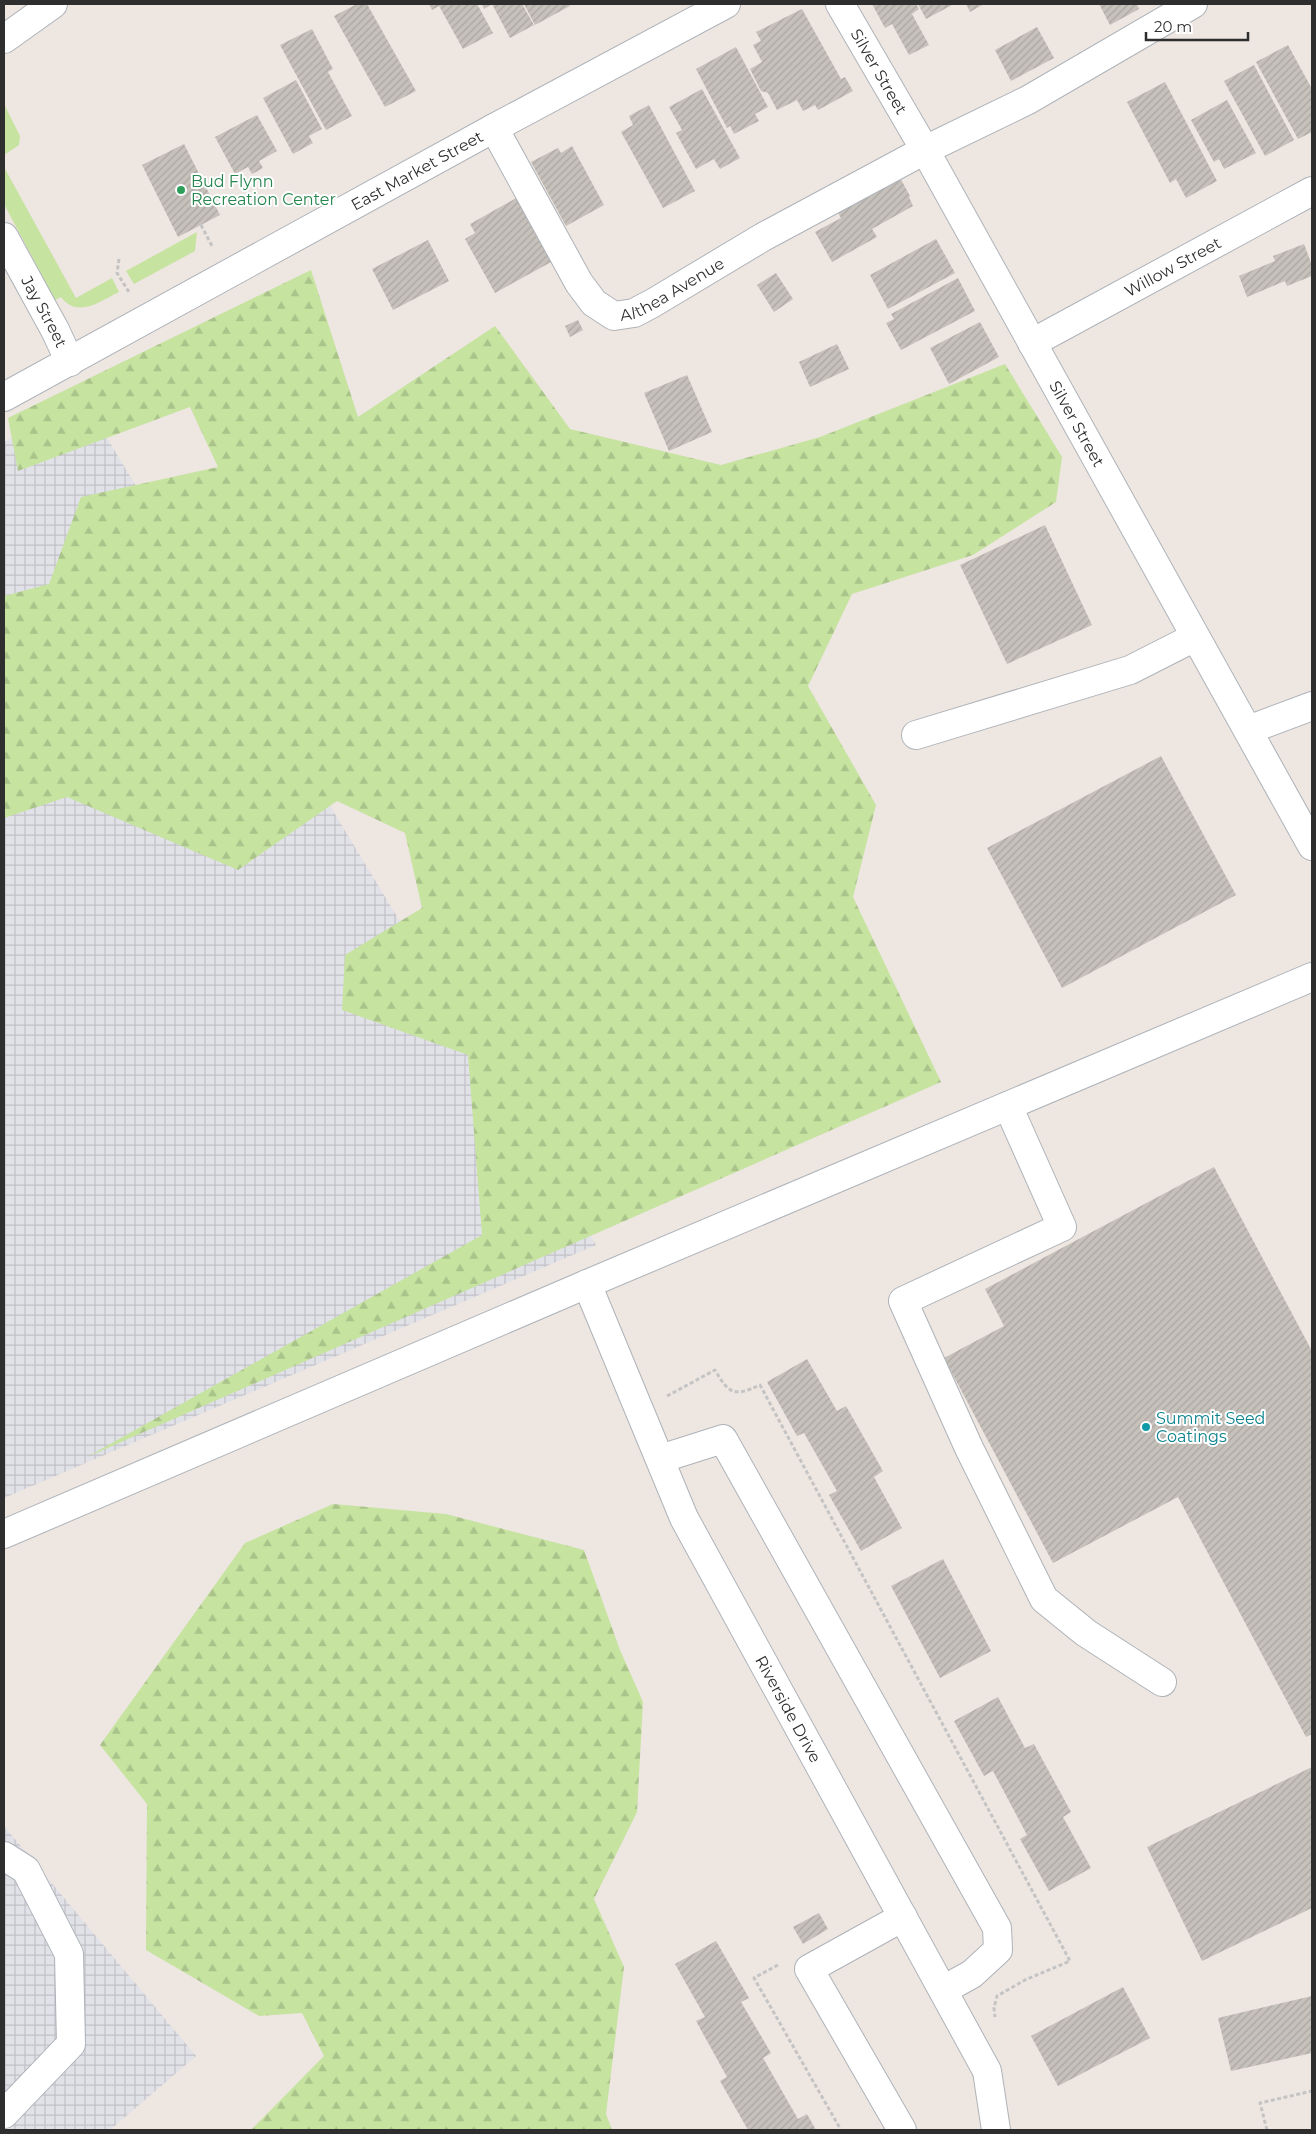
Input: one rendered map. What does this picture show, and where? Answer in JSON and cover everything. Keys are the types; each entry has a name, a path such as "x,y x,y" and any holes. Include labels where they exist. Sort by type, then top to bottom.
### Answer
{"street":[{"path":"4,39 53,4"},
{"name":"East Market Street","path":"4,397 494,128 726,4"},
{"name":"Silver Street","path":"840,4 925,150 1312,846"},
{"path":"925,150 1028,100 1193,4"},
{"name":"Althea Avenue","path":"494,128 579,283 594,303 614,316 634,312 653,303 763,237 925,150"},
{"name":"Willow Street","path":"1032,343 1312,191"},
{"name":"Jay Street","path":"4,237 55,330 70,362"},
{"path":"916,735 1130,670 1196,637"},
{"path":"1248,730 1312,706"},
{"path":"4,1534 587,1284 1312,977"},
{"path":"1008,1106 1062,1227 903,1300 969,1448 1044,1600 1086,1633 1162,1682"},
{"name":"Riverside Drive","path":"587,1284 684,1518 987,2071 996,2130"},
{"path":"660,1459 724,1439 997,1928 998,1950 972,1974 943,1990"},
{"path":"4,1856 26,1870 69,1954 71,2044 4,2114"},
{"path":"902,2130 809,1969 903,1917"}],"path":[{"path":"201,225 212,246"},
{"path":"119,259 117,272 129,293"},
{"path":"667,1396 715,1370 725,1387 732,1392 739,1394 760,1385 1070,1961 1025,1980 997,1996 994,2008 996,2020"},
{"path":"1267,2130 1260,2103 1312,2091"}],"shaded area":[{"path":"84,400 596,1245 4,1498 4,442"},
{"path":"4,1826 196,2056 110,2130 4,2130"}],"green space":[{"path":"4,104 20,136 19,145 4,155"},
{"path":"4,167 76,298 112,278 119,292 97,303 82,307 75,307 61,297 55,300 4,204"},
{"path":"197,232 195,251 134,284 126,271"},
{"path":"311,270 358,417 495,326 570,429 721,465 820,437 1005,364 1062,457 1056,502 973,555 852,594 808,686 876,805 853,897 941,1082 87,1457 482,1235 468,1055 342,1010 345,955 422,908 405,833 337,801 238,870 67,797 4,818 4,596 49,584 81,497 218,467 190,407 18,471 8,418"},
{"path":"333,1504 446,1514 584,1550 620,1650 643,1702 637,1812 594,1899 624,1967 606,2114 612,2130 251,2130 324,2056 302,2013 259,2016 146,1950 147,1804 100,1745 245,1543"}],"building":[{"path":"357,4 367,4 416,91 385,107 334,16"},
{"path":"429,4 477,4 493,33 463,49 439,6 432,10"},
{"path":"482,4 492,4 484,9"},
{"path":"492,4 522,4 534,25 510,38"},
{"path":"524,4 569,4 570,6 535,25"},
{"path":"872,4 916,4 919,9 912,14 929,45 909,55 892,24 885,28"},
{"path":"918,4 954,4 926,19"},
{"path":"966,4 984,4 970,12"},
{"path":"1099,4 1137,4 1139,9 1110,25"},
{"path":"802,9 841,79 845,77 853,91 818,110 815,105 803,111 797,100 777,110 768,93 761,91 750,69 762,62 753,45 761,41 756,32"},
{"path":"1037,27 1054,58 1011,81 995,50"},
{"path":"312,29 333,69 328,72 352,116 326,130 280,45"},
{"path":"1288,45 1312,89 1312,132 1298,139 1256,62"},
{"path":"736,47 768,107 755,114 759,121 734,134 730,126 727,128 696,69"},
{"path":"1254,65 1294,140 1265,156 1224,81"},
{"path":"296,80 322,129 309,136 313,143 293,154 263,98"},
{"path":"1165,82 1217,181 1186,198 1176,179 1170,183 1127,102"},
{"path":"702,89 740,158 720,169 714,159 696,169 676,133 682,130 669,107"},
{"path":"1227,100 1256,153 1224,169 1219,159 1214,162 1191,120"},
{"path":"649,105 695,191 663,208 621,132 633,125 629,116"},
{"path":"257,115 277,151 259,161 263,168 252,174 248,167 235,174 215,137"},
{"name":"Bud Flynn Recreation Center","path":"184,144 220,215 178,237 142,165"},
{"path":"572,146 604,205 566,226 531,162 558,148 561,153"},
{"path":"898,174 910,196 913,206 872,229 877,237 832,262 815,232 841,218 836,209"},
{"path":"518,197 553,261 495,293 465,239 475,233 470,224"},
{"path":"936,239 955,273 888,309 870,275"},
{"path":"428,240 449,281 393,310 372,269"},
{"path":"1304,244 1312,265 1312,276 1287,286 1285,281 1247,297 1239,276 1275,261 1273,256"},
{"path":"776,273 793,299 774,312 757,285"},
{"path":"958,278 975,311 901,350 886,323 894,319 891,314"},
{"path":"578,320 583,330 570,337 565,326"},
{"path":"980,322 999,357 949,384 930,348"},
{"path":"837,344 849,369 810,387 799,362"},
{"path":"687,375 712,432 669,451 644,393"},
{"path":"1045,525 1092,625 1007,664 960,565"},
{"path":"1161,756 1236,895 1062,988 987,848"},
{"name":"Summit Seed Coatings","path":"1214,1167 1312,1351 1312,1734 1306,1737 1178,1497 1053,1563 944,1358 1004,1326 985,1289"},
{"path":"807,1359 837,1411 846,1406 883,1471 874,1477 902,1528 861,1551 829,1495 837,1491 804,1433 797,1436 767,1382"},
{"path":"943,1559 991,1651 940,1678 891,1586"},
{"path":"998,1697 1025,1748 1034,1744 1071,1812 1063,1817 1091,1868 1049,1891 1020,1839 1027,1835 993,1771 984,1776 954,1721"},
{"path":"1312,1767 1312,1908 1202,1961 1147,1847"},
{"path":"819,1913 828,1929 803,1944 793,1927"},
{"path":"716,1941 749,1998 741,2002 771,2053 763,2058 798,2119 807,2114 816,2130 748,2130 720,2081 727,2077 696,2021 705,2017 675,1964"},
{"path":"1123,1987 1150,2038 1058,2086 1031,2036"},
{"path":"1312,1996 1312,2053 1231,2071 1218,2018"}],"place":[{"name":"Bud Flynn Recreation Center","path":"181,190"},
{"name":"Summit Seed Coatings","path":"1146,1427"}]}
